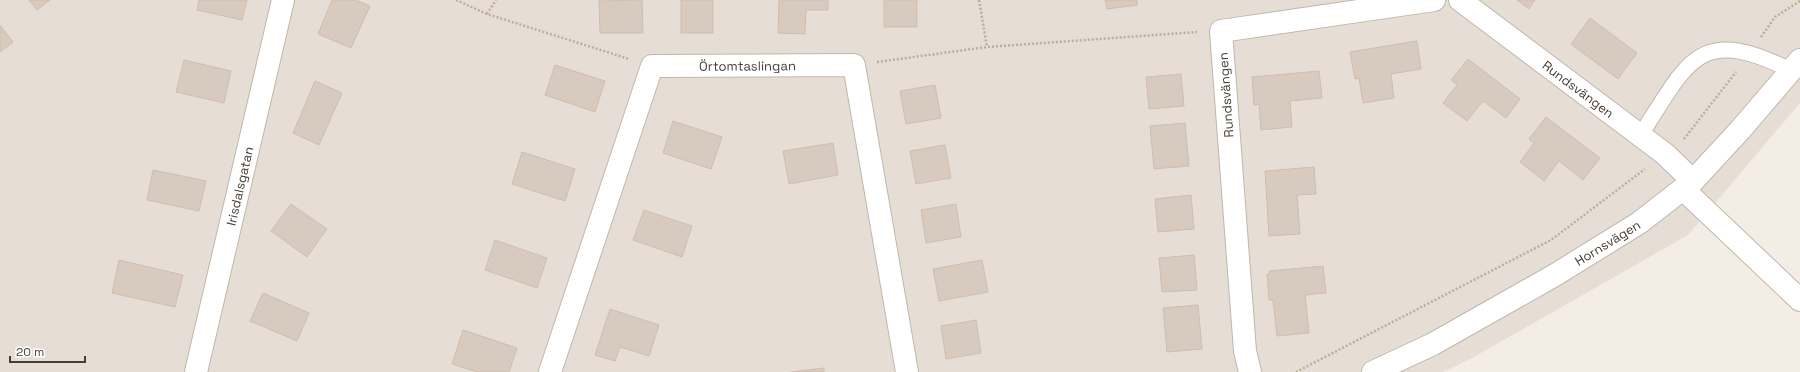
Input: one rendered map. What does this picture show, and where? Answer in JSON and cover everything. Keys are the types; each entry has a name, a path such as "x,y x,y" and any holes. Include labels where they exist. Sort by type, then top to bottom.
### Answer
{"street":[{"name":"Irisdalsgatan","path":"196,372 283,0"},
{"path":"1221,30 1434,0"},
{"name":"Rundsvängen","path":"1460,0 1665,154 1688,185 1800,300"},
{"name":"Rundsvängen","path":"1221,30 1245,351 1250,372"},
{"path":"854,65 907,372"},
{"name":"Örtomtaslingan","path":"652,66 854,65"},
{"name":"Hornsvägen","path":"1373,372 1433,344 1555,276 1639,223 1688,185 1796,65"},
{"path":"550,372 652,66"}],"lane":[{"path":"1640,136 1683,70 1701,55 1721,48 1750,52 1769,59 1796,65"}],"path":[{"path":"456,0 487,14 652,66"},
{"path":"487,14 496,0"},
{"path":"979,0 987,48"},
{"path":"1296,372 1551,240 1686,137 1776,17 1800,1"},
{"path":"854,65 987,48 1221,30"}],"shaded area":[{"path":"0,0 1800,0 1800,103 1688,235 1472,358 1443,372 0,372"}],"building":[{"path":"29,0 50,0 37,10"},
{"path":"199,0 247,0 242,20 197,10"},
{"path":"332,0 356,0 370,6 351,48 318,34"},
{"path":"642,0 643,33 600,33 599,1"},
{"path":"681,0 713,0 713,33 681,33"},
{"path":"779,0 828,0 828,10 806,10 805,34 778,33"},
{"path":"884,0 917,0 917,27 884,27"},
{"path":"1105,0 1137,0 1137,5 1107,9"},
{"path":"1517,0 1535,0 1529,9"},
{"path":"1590,18 1637,53 1618,79 1571,44"},
{"path":"0,25 13,42 0,52"},
{"path":"1417,41 1421,69 1391,74 1394,98 1363,103 1359,78 1355,79 1350,52"},
{"path":"1468,59 1520,99 1506,118 1483,101 1467,121 1443,103 1457,85 1451,80"},
{"path":"184,60 231,71 224,103 176,92"},
{"path":"555,65 605,81 595,112 545,95"},
{"path":"1319,71 1322,98 1290,101 1292,127 1261,130 1259,104 1254,105 1252,77"},
{"path":"1181,74 1184,106 1149,109 1146,77"},
{"path":"315,81 342,93 319,145 293,133"},
{"path":"935,85 941,118 906,124 900,91"},
{"path":"1546,117 1600,158 1583,180 1559,161 1544,181 1520,162 1534,143 1529,139"},
{"path":"673,121 722,137 711,169 663,153"},
{"path":"1185,123 1189,166 1154,169 1150,126"},
{"path":"833,143 838,175 789,184 783,151"},
{"path":"945,145 951,178 916,184 910,151"},
{"path":"522,152 575,169 565,201 512,184"},
{"path":"1314,167 1316,194 1297,195 1300,234 1269,236 1265,171"},
{"path":"153,170 206,181 199,211 147,200"},
{"path":"1191,195 1194,229 1158,232 1155,199"},
{"path":"291,204 327,229 307,257 271,231"},
{"path":"956,204 961,237 926,243 921,210"},
{"path":"644,210 692,226 682,257 633,240"},
{"path":"495,240 547,258 537,288 485,270"},
{"path":"1194,255 1197,290 1162,292 1159,258"},
{"path":"119,260 183,275 175,307 112,293"},
{"path":"982,260 988,292 939,301 933,269"},
{"path":"1323,266 1326,293 1305,295 1309,333 1277,336 1273,300 1269,300 1267,274 1270,273 1269,271"},
{"path":"263,293 309,313 297,341 250,321"},
{"path":"1198,305 1202,349 1167,352 1163,308"},
{"path":"610,309 659,325 649,356 620,347 615,361 595,355"},
{"path":"976,320 981,353 946,359 941,326"},
{"path":"463,330 517,348 509,372 477,372 452,364"},
{"path":"824,368 824,372 791,372"}]}
